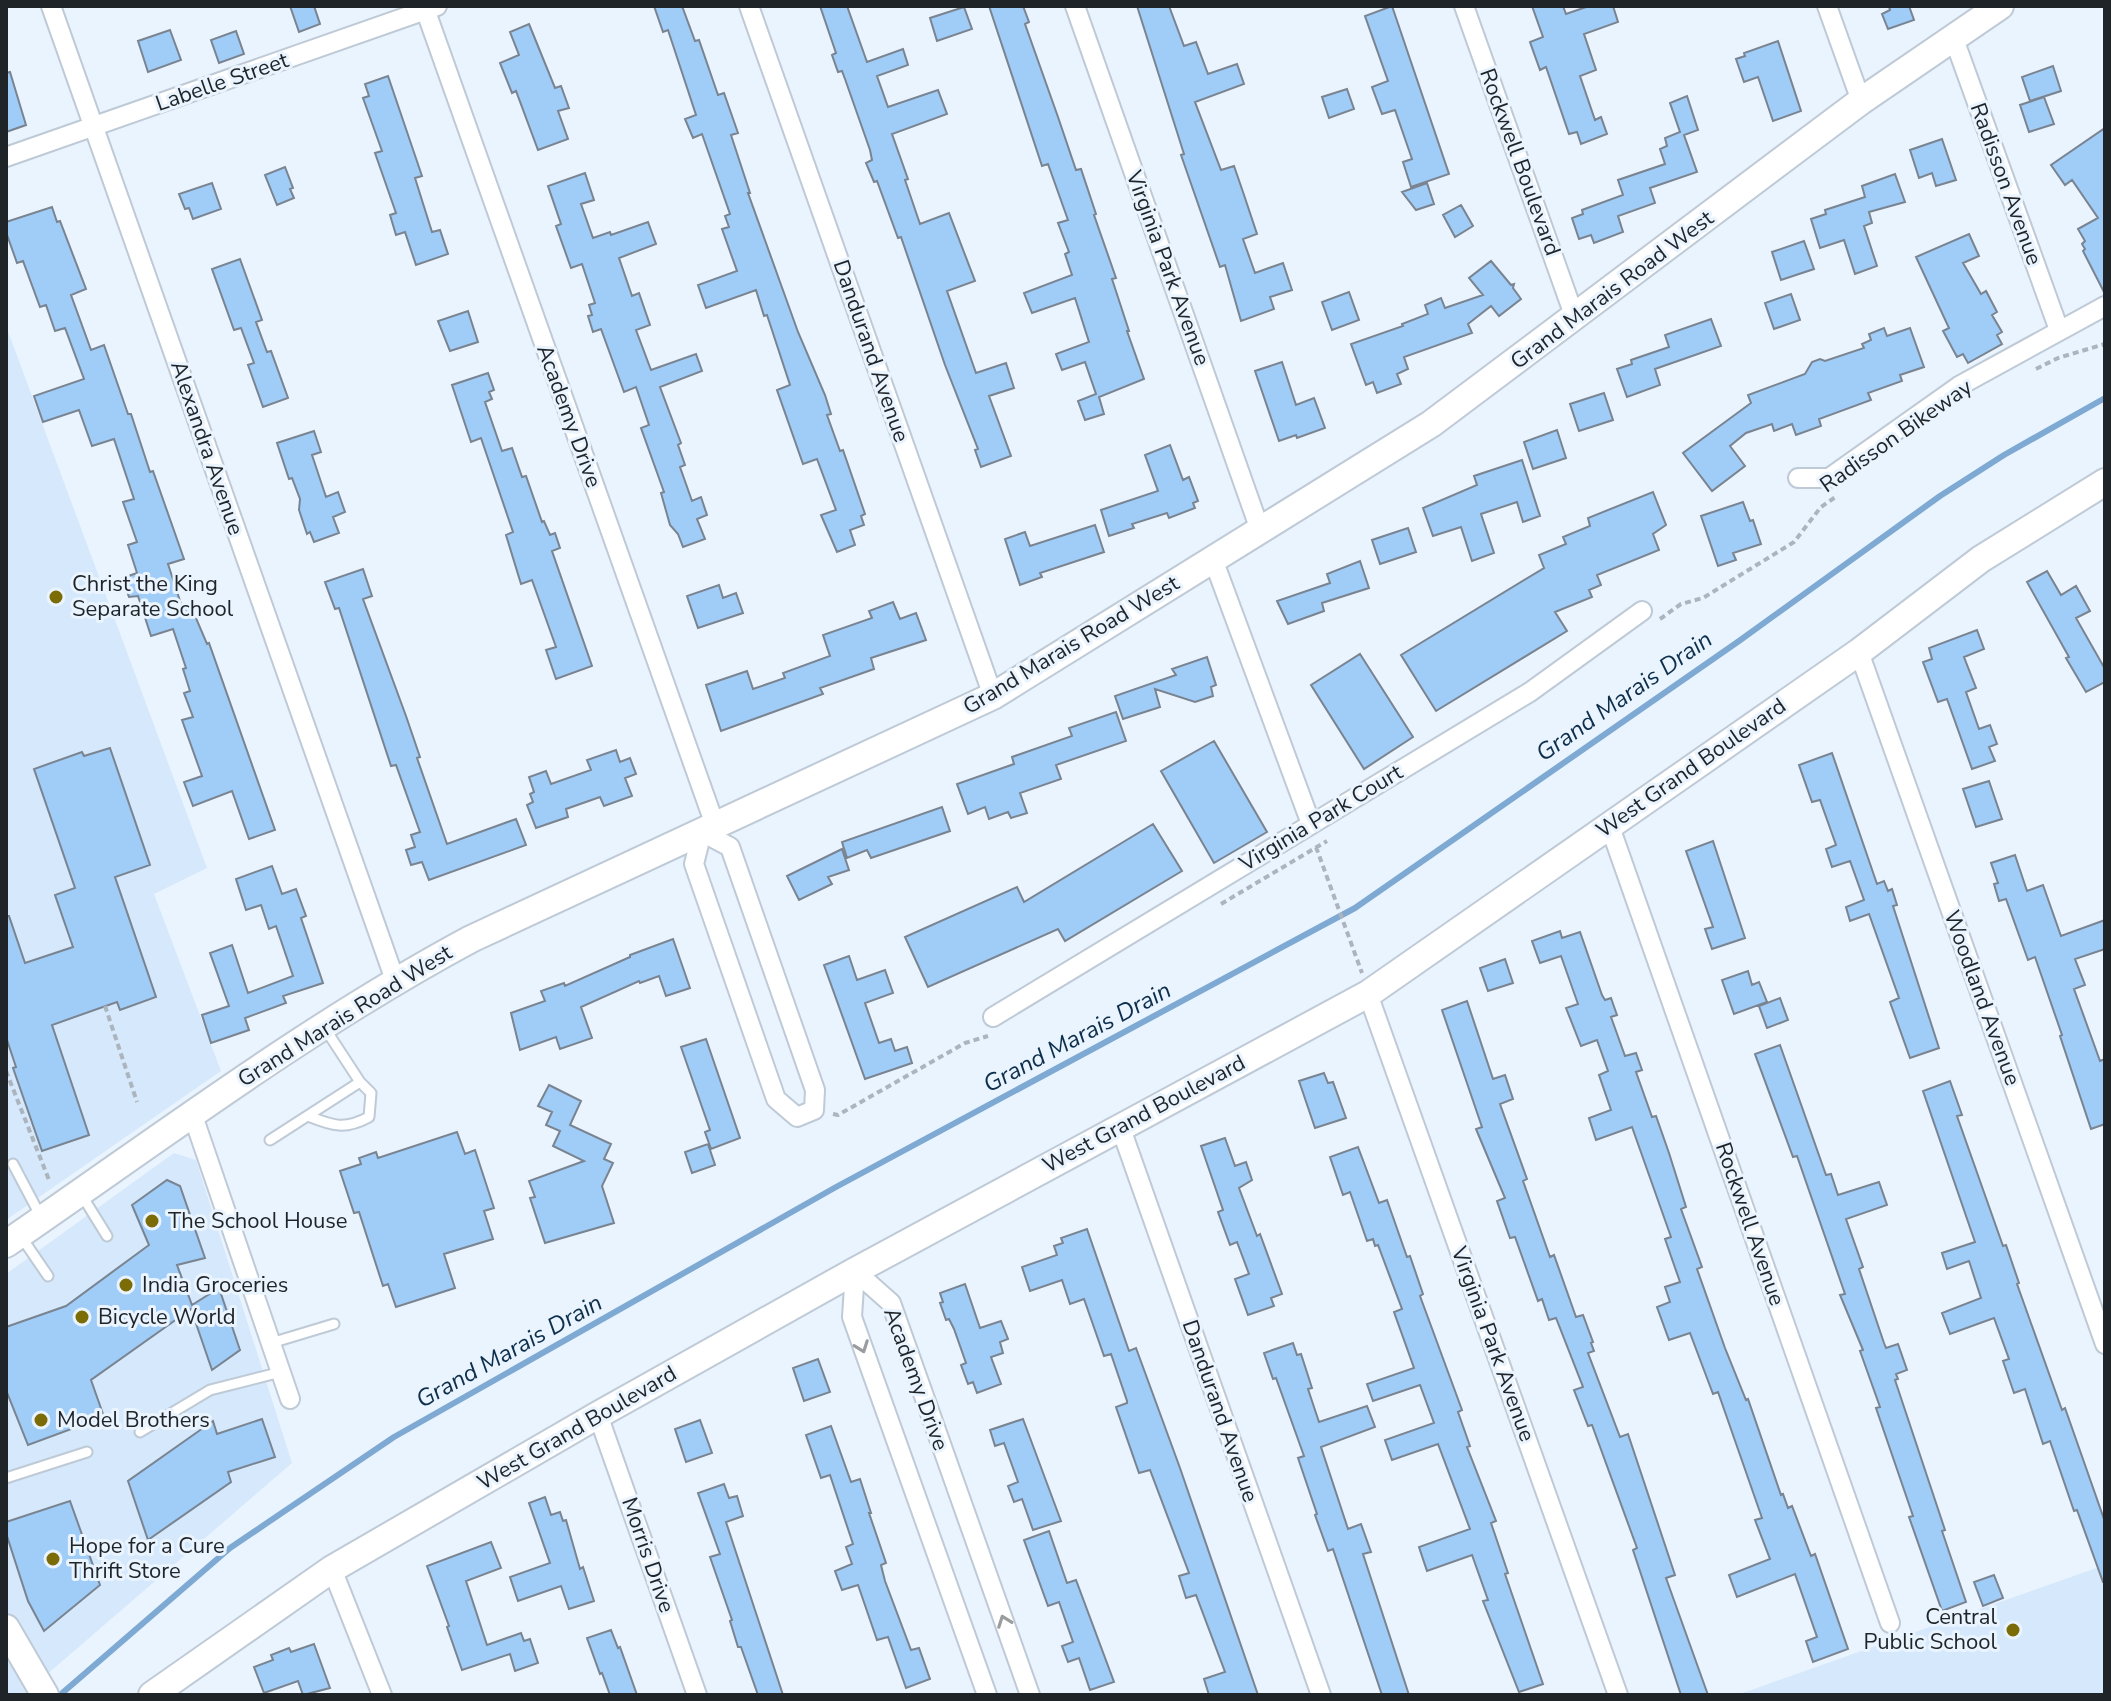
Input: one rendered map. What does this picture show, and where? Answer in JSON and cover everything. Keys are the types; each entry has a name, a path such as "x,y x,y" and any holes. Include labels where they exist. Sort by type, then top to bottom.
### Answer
{"street":[{"name":"Alexandra Avenue","path":"51,6 395,980"},
{"name":"Dandurand Avenue","path":"749,6 993,696"},
{"name":"Virginia Park Avenue","path":"1075,6 1260,530"},
{"name":"Rockwell Boulevard","path":"1464,6 1575,318"},
{"path":"1827,6 1861,101"},
{"name":"Grand Marais Road West","path":"13,1240 192,1113 395,980 471,939 993,696 1431,424 1861,101 2000,6"},
{"name":"Labelle Street","path":"6,157 429,7"},
{"name":"Academy Drive","path":"429,7 709,828 730,847 815,1090 814,1110 797,1117 776,1099 694,864 709,828"},
{"name":"Radisson Avenue","path":"1954,39 2059,330"},
{"path":"1798,478 1829,478 1959,386 2105,306"},
{"name":"West Grand Boulevard","path":"152,1695 332,1569 598,1415 1120,1126 1365,984 1609,824 1859,652 1981,559 2105,482"},
{"path":"1213,559 1311,824"},
{"name":"Virginia Park Court","path":"993,1017 1530,692 1642,611"},
{"name":"Woodland Avenue","path":"1859,652 2105,1344"},
{"name":"Rockwell Avenue","path":"1609,824 1890,1623"},
{"name":"Virginia Park Avenue","path":"1365,984 1618,1695"},
{"path":"192,1113 290,1399"},
{"name":"Dandurand Avenue","path":"1120,1126 1321,1695"},
{"name":"Academy Drive","path":"855,1271 852,1317 987,1695"},
{"name":"Academy Drive","path":"855,1271 891,1303 1030,1695"},
{"name":"Morris Drive","path":"598,1415 697,1695"},
{"path":"332,1569 382,1695"},
{"path":"6,1628 45,1695"}],"lane":[{"path":"308,1116 327,1124 351,1127 369,1117 371,1093 360,1082 323,1027"},
{"path":"270,1140 360,1082"},
{"path":"13,1164 42,1220"},
{"path":"81,1193 107,1236"},
{"path":"13,1240 48,1276"},
{"path":"271,1343 334,1324"},
{"path":"140,1432 210,1390 281,1372"},
{"path":"6,1478 87,1452"}],"path":[{"path":"2032,371 2058,358 2105,344"},
{"name":"Radisson Bikeway","path":"1681,604 1703,598 1794,542 1821,507 1846,490"},
{"path":"1316,847 1365,984"},
{"path":"105,1006 137,1102"},
{"path":"830,1113 838,1115 965,1043"},
{"path":"6,1071 49,1180"}],"shaded area":[{"name":"Christ the King Separate School","path":"6,326 207,868 154,894 221,1071 6,1220"},
{"path":"174,1153 196,1160 292,1463 23,1695 6,1695 6,1274"},
{"name":"Central Public School","path":"2105,1565 2105,1695 1737,1695"}],"building":[{"path":"290,6 314,6 320,24 299,32"},
{"path":"654,6 682,6 695,41 699,40 718,95 724,93 738,133 731,135 748,193 798,332 825,395 831,414 827,415 865,514 861,516 864,525 850,530 855,545 837,552 821,515 836,510 817,459 803,464 777,390 790,385 756,290 706,308 698,285 737,271 722,229 729,227 725,216 730,214 702,134 693,138 685,119 696,115 668,30 663,32"},
{"path":"820,6 847,6 867,62 903,49 908,65 877,76 888,107 938,90 947,114 892,134 920,224 949,213 975,281 947,291 976,373 1006,363 1014,388 989,396 1011,456 981,467 975,450 978,449 901,237 898,238 877,181 874,182 866,163 872,160 870,150 842,71 838,72 832,55 836,53"},
{"path":"989,6 1023,6 1029,22 1025,24 1076,170 1081,169 1096,214 1116,278 1112,279 1127,331 1144,379 1099,397 1104,414 1085,420 1078,401 1096,394 1085,362 1062,370 1056,354 1089,342 1075,298 1032,313 1024,293 1072,275 1065,254 1069,252 1058,223 1068,220 1048,164 1042,166"},
{"path":"1137,6 1169,6 1184,46 1196,42 1208,74 1237,64 1244,84 1195,102 1221,170 1234,166 1257,234 1243,239 1255,273 1283,263 1292,290 1270,297 1274,309 1241,321 1225,265 1220,267 1181,155 1184,154"},
{"path":"1392,6 1449,174 1411,187 1403,162 1412,159 1395,110 1382,114 1372,87 1388,81 1365,16"},
{"path":"1532,6 1563,6 1566,14 1589,6 1613,6 1618,22 1584,34 1596,70 1580,76 1595,120 1601,117 1607,134 1581,144 1577,132 1569,134 1546,67 1540,70 1530,42 1543,37"},
{"path":"1889,6 1909,6 1914,20 1888,29 1882,14 1890,10"},
{"path":"964,7 972,29 937,41 930,18"},
{"path":"529,24 555,88 561,86 569,108 558,111 568,139 538,150 516,91 512,93 500,63 519,55 510,32"},
{"path":"170,30 181,60 148,72 138,41"},
{"path":"236,31 244,54 219,63 211,40"},
{"path":"1778,41 1801,111 1773,121 1758,77 1744,82 1736,59"},
{"path":"2053,66 2061,91 2030,101 2022,77"},
{"path":"10,72 26,125 6,132 6,73"},
{"path":"388,76 422,176 415,178 432,232 440,230 448,254 416,265 405,232 396,235 390,215 396,213 375,153 382,151 363,98 369,96 365,84"},
{"path":"1347,89 1354,109 1329,118 1322,97"},
{"path":"1687,96 1698,130 1684,135 1697,172 1650,188 1655,203 1618,216 1623,232 1594,243 1591,235 1579,239 1572,218 1583,214 1582,210 1623,195 1618,180 1665,164 1660,149 1667,146 1665,138 1680,132 1670,103"},
{"path":"2044,97 2054,124 2029,132 2020,105"},
{"path":"2105,128 2105,294 2083,251 2085,241 2078,229 2098,218 2072,180 2065,185 2051,165"},
{"path":"1942,139 1956,180 1936,186 1932,173 1919,178 1910,150"},
{"path":"285,167 294,198 277,205 265,175"},
{"path":"585,173 594,200 581,204 593,238 648,222 656,244 619,258 632,296 639,293 650,325 636,330 651,370 696,354 702,371 660,387 681,443 678,445 685,465 680,467 692,501 701,497 707,515 697,519 705,539 683,547 670,525 661,493 664,492 641,428 649,425 636,387 624,392 601,329 593,332 588,316 592,315 589,305 595,303 582,264 571,268 556,226 561,224 548,186"},
{"path":"1895,174 1905,202 1869,212 1872,223 1864,226 1877,266 1855,274 1844,240 1820,248 1811,219 1826,214 1825,210 1865,197 1862,186"},
{"path":"212,183 221,209 193,219 179,194"},
{"path":"1427,183 1434,204 1416,210 1402,192"},
{"path":"1461,205 1473,226 1455,237 1443,215"},
{"path":"52,207 86,289 71,295 91,350 104,345 184,559 168,564 182,607 190,604 209,643 275,830 249,839 232,791 193,806 184,782 202,776 182,720 193,717 184,693 190,691 183,669 186,668 173,629 151,636 138,596 129,597 122,578 137,573 128,545 137,542 123,502 134,499 114,439 92,446 79,410 43,422 34,396 84,379 65,328 55,331 46,305 40,307 23,261 17,263 6,232 6,222"},
{"path":"1969,234 1979,256 1963,263 1981,294 1986,291 1997,312 1992,315 2002,332 1997,335 2002,344 1968,363 1963,354 1957,357 1943,331 1949,328 1916,257"},
{"path":"1804,241 1814,269 1781,280 1772,252"},
{"path":"240,259 262,320 256,322 267,352 271,351 288,398 263,407 248,365 254,363 241,328 234,330 212,269"},
{"path":"1491,261 1511,285 1514,284 1513,288 1521,299 1499,316 1491,306 1468,324 1472,333 1404,357 1408,369 1397,374 1401,384 1377,393 1373,382 1366,385 1351,344 1428,314 1425,305 1441,298 1445,308 1483,295 1469,278"},
{"path":"1349,292 1359,320 1332,330 1322,302"},
{"path":"1791,294 1800,320 1774,329 1765,303"},
{"path":"468,311 478,342 450,351 438,321"},
{"path":"1711,319 1721,346 1655,369 1660,385 1627,397 1617,369 1632,364 1631,360 1669,347 1665,335"},
{"path":"1884,328 1887,336 1910,328 1924,367 1900,375 1902,381 1868,393 1871,400 1819,419 1821,426 1796,435 1792,424 1774,431 1772,424 1746,433 1730,446 1745,466 1712,491 1683,453 1751,403 1748,395 1805,374 1812,362 1825,361 1864,348 1862,344 1871,340 1869,334"},
{"path":"1282,362 1296,405 1314,398 1325,428 1279,441 1255,371"},
{"path":"488,373 494,390 489,392 492,399 485,402 502,451 512,448 522,477 526,476 542,522 550,535 555,533 560,548 552,551 592,666 556,679 546,650 556,647 532,580 521,584 506,535 513,532 481,438 471,442 452,385"},
{"path":"1604,393 1613,420 1579,431 1570,404"},
{"path":"1557,430 1566,458 1533,469 1524,442"},
{"path":"314,431 321,452 312,455 326,497 338,492 345,512 333,517 339,533 314,542 310,532 307,534 299,510 300,499 292,478 289,479 277,443"},
{"path":"1170,445 1183,480 1189,477 1198,501 1193,503 1195,508 1169,518 1167,513 1132,524 1134,528 1109,536 1101,510 1158,491 1145,455"},
{"path":"1522,460 1540,516 1523,522 1517,502 1481,514 1494,553 1472,561 1461,527 1433,536 1423,508 1477,485 1474,476"},
{"path":"1653,492 1666,525 1653,534 1659,550 1597,575 1601,585 1589,590 1592,597 1555,612 1567,631 1436,711 1401,655 1544,568 1539,555 1566,544 1563,537 1590,526 1588,518"},
{"path":"1743,502 1761,544 1733,553 1736,560 1718,566 1701,516"},
{"path":"1095,525 1104,552 1040,573 1042,577 1020,585 1005,539 1025,532 1030,546"},
{"path":"1408,528 1416,552 1380,564 1372,540"},
{"path":"1360,561 1369,588 1322,603 1324,611 1288,624 1277,601 1330,583 1327,574"},
{"path":"363,569 372,596 363,599 406,716 447,844 516,819 526,845 429,880 422,862 411,865 406,850 415,847 411,835 420,832 396,765 391,766 339,608 335,609 325,582"},
{"path":"2047,571 2061,595 2076,586 2090,611 2076,618 2105,669 2105,682 2086,692 2027,582"},
{"path":"719,585 723,598 736,593 743,613 698,628 687,596"},
{"path":"893,602 900,619 916,613 926,640 871,658 874,669 820,688 823,694 721,731 706,685 747,671 753,689 785,678 783,673 830,656 823,635 872,618 869,611"},
{"path":"1977,630 1984,649 1964,657 1976,688 1966,692 1979,729 1990,725 1997,744 1989,747 1995,761 1972,769 1947,699 1938,702 1923,662 1932,659 1929,648"},
{"path":"1360,654 1413,737 1364,769 1311,685"},
{"path":"1207,657 1216,685 1211,687 1213,696 1195,702 1155,689 1160,707 1123,719 1115,696 1176,675 1172,669"},
{"path":"1116,712 1126,741 1056,765 1061,779 1020,793 1027,813 1011,818 1008,812 989,819 985,807 968,814 957,784 1014,764 1012,757 1072,736 1069,728"},
{"path":"1214,741 1267,832 1214,863 1161,771"},
{"path":"110,748 150,865 115,877 156,997 120,1010 117,1002 52,1025 89,1135 42,1151 13,1068 16,1067 6,1037 6,916 9,916 25,963 73,947 55,895 75,888 34,769 82,752 84,756"},
{"path":"616,750 620,762 630,758 636,774 625,778 632,796 604,806 600,797 566,809 568,817 536,828 527,805 533,802 530,794 534,792 529,777 546,771 551,784 591,770 587,760"},
{"path":"1832,753 1877,884 1884,881 1888,891 1892,889 1897,905 1893,906 1939,1048 1910,1058 1890,1002 1899,998 1869,914 1850,921 1846,907 1864,900 1850,861 1832,867 1826,849 1836,845 1820,800 1812,802 1799,765"},
{"path":"1989,781 2002,819 1976,827 1963,789"},
{"path":"942,807 950,831 871,858 867,850 847,858 842,842"},
{"path":"1153,824 1182,871 1065,941 1058,929 928,987 905,937 1017,887 1024,902"},
{"path":"1713,841 1745,938 1712,949 1705,929 1713,927 1686,851"},
{"path":"842,849 849,870 828,877 832,884 799,900 787,876"},
{"path":"2015,855 2027,891 2043,885 2061,936 2105,920 2105,949 2075,959 2085,985 2074,989 2100,1061 2105,1059 2105,1124 2091,1129 2035,957 2028,960 2006,899 1999,901 1994,884 1998,883 1991,863"},
{"path":"272,866 282,894 296,889 306,916 301,918 323,983 283,996 286,1003 245,1018 249,1030 211,1043 202,1015 229,1006 210,953 232,945 248,993 293,976 276,926 269,929 261,905 246,910 236,879"},
{"path":"1560,931 1562,938 1580,932 1602,995 1605,1000 1611,998 1617,1015 1611,1017 1625,1056 1636,1053 1642,1070 1636,1072 1669,1153 1686,1207 1681,1209 1702,1267 1697,1269 1725,1348 1748,1399 1781,1495 1788,1508 1792,1506 1811,1556 1815,1554 1848,1649 1813,1662 1806,1641 1817,1637 1795,1574 1737,1597 1729,1575 1770,1559 1755,1520 1762,1518 1718,1392 1713,1394 1690,1333 1669,1340 1657,1307 1670,1302 1665,1287 1680,1282 1665,1239 1671,1237 1632,1127 1596,1140 1589,1118 1611,1110 1599,1075 1608,1071 1597,1040 1581,1046 1566,1008 1578,1004 1561,956 1540,963 1532,941"},
{"path":"673,939 690,988 666,996 659,976 639,981 581,1007 592,1038 560,1049 556,1037 520,1050 511,1013 545,1001 541,991 564,983 565,986 630,955"},
{"path":"849,956 857,980 885,970 893,993 865,1003 879,1043 891,1039 895,1051 907,1047 912,1063 865,1079 824,965"},
{"path":"1505,959 1513,983 1488,991 1480,968"},
{"path":"1748,971 1752,985 1759,982 1767,1002 1734,1014 1722,980"},
{"path":"1780,998 1788,1020 1767,1028 1759,1006"},
{"path":"1467,1001 1493,1079 1505,1075 1513,1099 1500,1104 1527,1179 1523,1181 1550,1257 1554,1255 1576,1317 1583,1315 1593,1342 1594,1351 1588,1353 1620,1437 1628,1434 1675,1575 1666,1578 1708,1695 1681,1695 1633,1550 1637,1548 1592,1425 1588,1426 1574,1390 1583,1387 1556,1318 1549,1320 1542,1299 1538,1301 1515,1237 1510,1238 1497,1201 1505,1198 1476,1129 1482,1127 1442,1010"},
{"path":"706,1039 740,1138 711,1149 705,1132 710,1130 681,1047"},
{"path":"1780,1045 1826,1175 1831,1174 1838,1195 1879,1182 1887,1205 1846,1219 1886,1348 1898,1344 1907,1370 1896,1374 1898,1379 1895,1380 1966,1602 1942,1611 1876,1408 1880,1407 1860,1351 1863,1350 1840,1295 1845,1294 1797,1156 1793,1157 1755,1054"},
{"path":"1324,1073 1328,1083 1333,1082 1346,1118 1315,1128 1299,1081"},
{"path":"1950,1081 1962,1115 1957,1116 2105,1522 2105,1582 2077,1510 2074,1511 2050,1441 2043,1444 2025,1389 2014,1393 2003,1361 2009,1359 1994,1318 1950,1334 1942,1313 1981,1298 1969,1261 1947,1269 1942,1253 1975,1242 1923,1091"},
{"path":"549,1085 581,1101 570,1125 611,1144 604,1159 613,1163 602,1186 614,1223 545,1243 530,1198 535,1197 529,1181 584,1161 553,1146 560,1131 546,1125 552,1112 538,1106"},
{"path":"457,1132 465,1154 475,1150 494,1208 484,1211 493,1239 444,1254 455,1288 396,1307 388,1284 383,1286 359,1212 354,1213 340,1171 361,1164 359,1158 376,1152 378,1158"},
{"path":"1225,1138 1235,1166 1246,1162 1252,1180 1239,1188 1282,1294 1271,1298 1274,1306 1248,1315 1235,1279 1249,1274 1237,1242 1230,1245 1218,1212 1223,1210 1201,1146"},
{"path":"708,1144 715,1165 692,1173 685,1152"},
{"path":"1358,1147 1379,1203 1387,1200 1407,1257 1410,1256 1423,1294 1420,1296 1462,1410 1458,1412 1470,1446 1467,1447 1496,1521 1491,1523 1508,1573 1505,1574 1543,1684 1519,1692 1483,1601 1488,1600 1472,1555 1427,1571 1419,1547 1470,1529 1438,1444 1392,1460 1385,1440 1434,1423 1420,1385 1373,1401 1367,1384 1414,1368 1394,1312 1402,1309 1378,1245 1375,1246 1373,1239 1367,1241 1350,1192 1343,1195 1330,1157"},
{"path":"167,1180 180,1186 205,1258 177,1265 192,1305 219,1288 240,1350 212,1370 191,1309 91,1380 104,1417 28,1445 6,1390 6,1327 66,1306 149,1245 132,1205"},
{"path":"1087,1229 1129,1351 1136,1348 1258,1695 1209,1695 1204,1679 1225,1672 1196,1595 1186,1598 1179,1576 1189,1573 1150,1470 1139,1473 1116,1407 1127,1401 1111,1354 1104,1356 1084,1299 1070,1304 1062,1280 1030,1291 1022,1267 1057,1255 1054,1246 1063,1243 1061,1238"},
{"path":"965,1284 980,1328 1001,1321 1008,1339 1000,1342 1003,1353 991,1357 1001,1384 977,1393 973,1382 968,1384 961,1365 966,1363 954,1329 949,1319 946,1320 940,1303 943,1302 940,1293"},
{"path":"1293,1343 1297,1355 1301,1354 1319,1422 1367,1406 1375,1427 1321,1447 1348,1529 1361,1524 1371,1552 1363,1554 1409,1695 1382,1695 1333,1549 1328,1551 1315,1515 1298,1458 1304,1456 1264,1353"},
{"path":"818,1359 830,1392 804,1401 793,1368"},
{"path":"262,1419 275,1457 228,1472 231,1482 148,1540 128,1481 213,1421 217,1434"},
{"path":"1023,1419 1061,1521 1033,1530 1022,1499 1014,1502 1008,1486 1018,1482 1004,1443 995,1446 990,1430"},
{"path":"700,1420 712,1453 686,1462 675,1429"},
{"path":"831,1426 851,1482 860,1479 886,1563 881,1565 885,1581 911,1650 919,1648 930,1679 906,1688 888,1637 877,1640 858,1585 842,1590 835,1571 852,1564 846,1547 853,1544 830,1475 821,1478 806,1435"},
{"path":"724,1484 729,1498 737,1496 743,1516 726,1522 783,1695 758,1695 741,1647 738,1647 710,1557 720,1554 698,1493"},
{"path":"545,1497 551,1515 560,1512 563,1521 566,1520 580,1569 583,1567 594,1601 569,1609 561,1586 518,1601 510,1577 550,1563 529,1503"},
{"name":"Hope for a Cure Thrift Store","path":"70,1501 100,1585 44,1631 28,1601 6,1533 6,1522"},
{"path":"1049,1531 1067,1583 1076,1580 1114,1682 1090,1690 1079,1658 1068,1662 1062,1646 1073,1642 1059,1602 1048,1606 1024,1540"},
{"path":"491,1542 501,1568 466,1581 487,1645 521,1633 524,1641 530,1639 538,1663 515,1671 510,1654 462,1670 427,1566"},
{"path":"1994,1575 2003,1598 1983,1606 1974,1582"},
{"path":"611,1630 637,1695 610,1695 600,1674 587,1638"},
{"path":"314,1644 330,1688 303,1695 298,1681 264,1693 254,1667 273,1660 271,1655 289,1648 291,1652"}],"waterway":[{"name":"Grand Marais Drain","path":"60,1695 230,1548 394,1437 836,1187 1355,908 1739,641 1940,496 2004,455 2105,398"}],"place":[{"name":"Christ the King Separate School","path":"56,597"},
{"name":"The School House","path":"152,1221"},
{"name":"India Groceries","path":"126,1285"},
{"name":"Bicycle World","path":"82,1317"},
{"name":"Model Brothers","path":"41,1420"},
{"name":"Hope for a Cure Thrift Store","path":"53,1559"},
{"name":"Central Public School","path":"2013,1630"}]}
